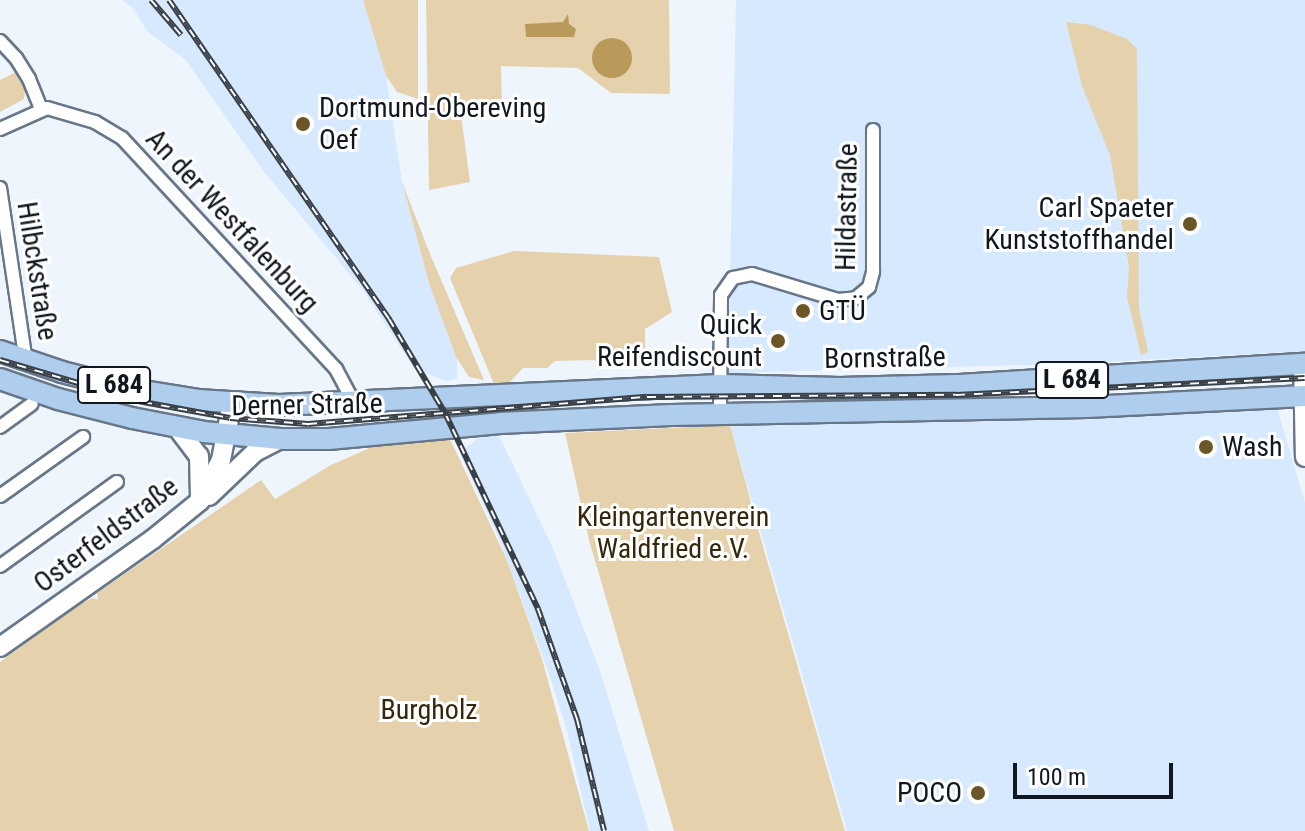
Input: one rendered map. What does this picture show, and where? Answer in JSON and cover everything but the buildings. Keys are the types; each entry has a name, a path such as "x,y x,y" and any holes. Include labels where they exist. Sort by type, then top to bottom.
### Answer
{"main road":[{"name":"Derner Straße","path":"0,351 125,388 232,403 355,404 464,398"},
{"name":"Bornstraße","path":"464,398 721,385 840,388 957,385 1304,364"},
{"name":"Derner Straße","path":"0,379 88,408 227,435 329,439 478,424"},
{"name":"Bornstraße","path":"478,424 720,413 1072,408 1304,396"}],"street":[{"path":"0,41 16,58 41,109 0,129"},
{"name":"An der Westfalenburg","path":"41,109 66,112 122,138 336,369 355,404"},
{"name":"Hildastraße","path":"720,413 721,295 733,278 752,274 838,300 856,298 869,287 873,272 873,130"},
{"name":"Hilbckstraße","path":"0,188 26,361"},
{"path":"1304,364 1305,457"},
{"name":"Osterfeldstraße","path":"0,647 153,539 200,501 215,476 232,403"},
{"path":"0,427 32,404"},
{"path":"176,426 199,456 200,501"},
{"path":"0,496 83,437"},
{"path":"200,501 219,489 255,452 281,439"},
{"path":"0,566 117,482"}],"shaded area":[{"path":"122,0 363,0 386,76 402,182 429,283 457,359 457,379 445,381 414,368 362,289 265,173 185,59 148,32 133,8"},
{"path":"736,0 1305,0 1305,351 1069,364 728,373"},
{"path":"568,14 569,24 576,29 574,37 526,37 525,24 563,22"},
{"path":"612,38 626,44 632,58 626,72 612,78 598,72 592,58 598,44"},
{"path":"1276,404 1305,503 1305,831 847,831 730,425"},
{"path":"485,432 500,438 552,546 600,671 649,831 590,831 566,727 548,671 497,534 460,453"}],"green space":[{"path":"363,0 418,0 418,99 397,92 386,76"},
{"path":"426,0 669,0 670,94 611,93 578,68 501,66 502,106 460,107 470,182 429,190"},
{"path":"1066,22 1091,25 1127,39 1137,49 1139,308 1148,352 1141,355 1127,297 1129,267 1110,155 1082,86"},
{"path":"16,72 25,91 24,99 0,112 0,80"},
{"path":"402,182 484,380 469,377 456,357 429,283"},
{"path":"514,251 659,257 672,312 645,329 645,353 622,366 602,366 594,360 555,361 547,368 523,368 508,384 494,384 450,278 456,268"},
{"name":"Kleingartenverein Waldfried e.V.","path":"730,425 845,831 674,831 589,540 565,433"},
{"name":"Burgholz","path":"450,439 506,558 542,659 589,831 0,831 0,662 78,605 93,598 98,600 97,593 261,480 275,499 331,465 372,447"}],"railway":[{"path":"151,0 181,35"},
{"path":"169,0 389,319 445,413 538,609 577,719 604,831"},
{"path":"0,360 143,402 230,418 308,424 647,397 956,395 1305,378"}],"place":[{"name":"Dortmund-Obereving Oef","path":"303,124"},
{"name":"Carl Spaeter Kunststoffhandel","path":"1190,224"},
{"name":"GTÜ","path":"803,311"},
{"name":"Quick Reifendiscount","path":"778,341"},
{"name":"Wash","path":"1206,447"},
{"name":"POCO","path":"978,793"}]}
